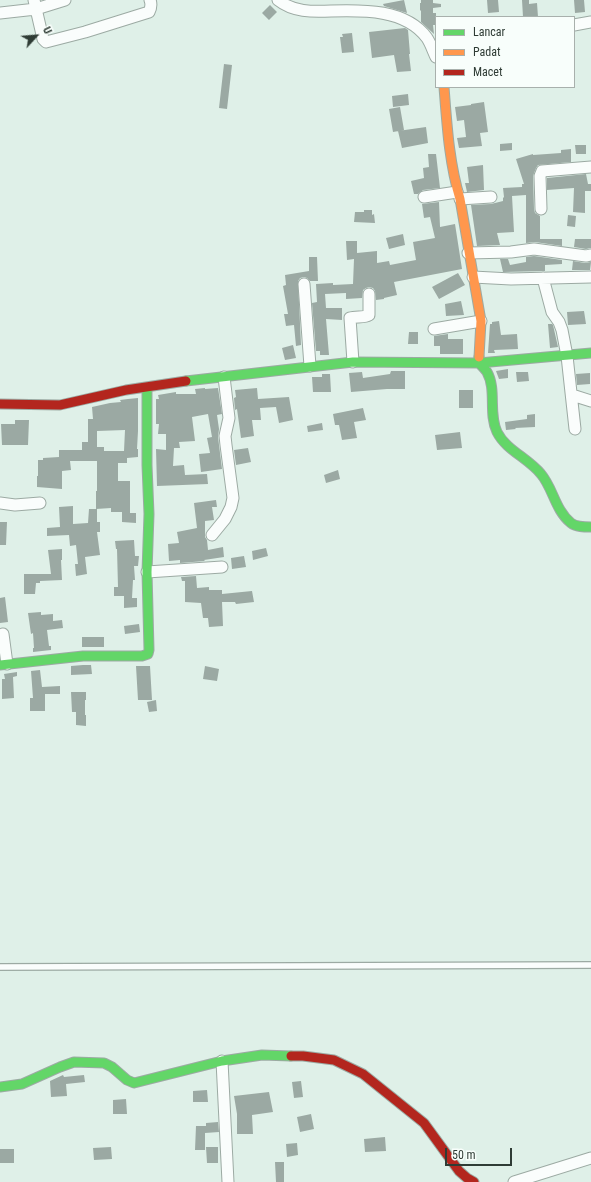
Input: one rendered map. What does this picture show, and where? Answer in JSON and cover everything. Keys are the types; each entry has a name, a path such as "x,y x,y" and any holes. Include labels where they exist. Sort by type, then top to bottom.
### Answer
{"street":[{"path":"0,13 65,0"},
{"path":"35,5 46,42 85,32 149,12 152,4 150,0"},
{"path":"278,0 284,4 303,11 385,13 398,17 432,38 435,53"},
{"path":"575,25 591,22"},
{"path":"444,88 450,155 459,196 481,321 479,363 486,372 489,380 494,424 499,435 507,445 542,474 559,508 571,524 580,527 591,527"},
{"path":"541,209 540,176 542,171 591,167"},
{"path":"424,197 491,197"},
{"path":"468,253 518,252 534,249 586,256 591,255"},
{"path":"473,277 511,279 591,277"},
{"path":"543,278 552,312 559,322 562,330 567,356 575,429"},
{"path":"304,284 310,366"},
{"path":"353,362 350,318 369,315 369,294"},
{"path":"434,329 481,321"},
{"path":"0,404 60,405 126,390 310,366 353,362 479,363 591,353"},
{"path":"212,535 225,519 231,507 233,498 226,451 225,436 229,418 224,377"},
{"path":"3,634 4,665 84,656 142,656 148,654 147,572 149,514 147,465 147,388"},
{"path":"572,395 591,401"},
{"path":"0,504 40,503"},
{"path":"147,572 222,567"},
{"path":"0,1087 22,1084 74,1062 104,1063 112,1067 127,1080 134,1083 222,1061 262,1055 282,1055 334,1060 363,1074 424,1123 459,1171 474,1182"},
{"path":"222,1061 228,1182"},
{"path":"514,1182 591,1158"}],"lane":[{"path":"0,967 591,965"}],"building":[{"path":"404,0 407,13 384,6 383,4"},
{"path":"421,0 433,0 433,3 441,4 441,7 433,8 433,13 436,13 435,25 433,25 434,34 421,22"},
{"path":"487,0 498,0 499,12 488,13"},
{"path":"522,0 529,0 529,4 537,3 538,16 523,16"},
{"path":"574,0 584,0 585,12 575,13"},
{"path":"270,5 277,12 269,20 262,13"},
{"path":"405,28 408,30 411,71 397,72 394,55 372,58 369,32"},
{"path":"352,33 354,52 342,53 340,37 343,37 342,34"},
{"path":"224,64 232,65 227,109 219,108"},
{"path":"408,94 409,105 393,107 392,96"},
{"path":"484,102 488,132 480,133 482,146 459,148 457,138 466,137 464,120 457,121 455,107"},
{"path":"400,107 404,130 393,132 389,109"},
{"path":"426,127 428,143 402,148 398,131"},
{"path":"512,143 512,150 500,151 500,144"},
{"path":"575,145 586,145 586,154 576,154"},
{"path":"571,149 571,162 538,165 533,176 534,209 535,213 540,216 540,239 562,239 562,246 535,242 526,243 526,195 512,196 514,232 497,233 500,245 477,246 471,205 491,204 503,201 503,188 522,187 522,184 524,184 516,159 533,154 561,153 561,150"},
{"path":"428,154 436,154 440,188 423,190 418,194 414,194 411,181 424,178 423,168 429,167"},
{"path":"483,165 484,190 467,192 465,183 469,183 467,167"},
{"path":"586,174 588,184 591,184 591,191 585,191 585,213 573,212 574,188 547,190 547,178"},
{"path":"439,202 440,227 455,224 462,269 394,282 397,295 384,299 376,300 375,291 373,288 369,287 363,290 362,298 346,299 346,293 325,294 326,308 342,308 342,320 326,319 329,355 320,355 320,351 316,351 312,303 317,302 316,284 353,284 354,259 347,260 346,241 357,241 357,253 377,251 377,263 389,261 390,265 416,260 413,242 435,238 430,217 424,218 422,204"},
{"path":"364,210 372,210 375,223 354,222 355,212 364,212"},
{"path":"568,215 576,216 575,227 567,226"},
{"path":"403,234 405,245 389,249 386,238"},
{"path":"575,239 591,239 591,248 586,249 574,247"},
{"path":"534,256 562,260 562,264 545,265 545,271 503,272 500,259 508,259 510,265 526,262 526,257"},
{"path":"309,257 317,257 318,281 310,281 304,277 300,278 298,281 301,345 296,346 294,325 286,326 284,314 288,314 283,286 286,285 285,275 309,271"},
{"path":"573,261 585,263 591,262 590,270 572,270"},
{"path":"458,273 465,285 439,299 432,287"},
{"path":"461,301 464,315 446,316 445,304"},
{"path":"584,311 586,324 568,325 567,312"},
{"path":"499,321 501,335 517,334 518,349 494,350 495,353 488,353 490,324 492,324 492,322"},
{"path":"548,324 553,325 558,347 550,348"},
{"path":"409,332 418,332 418,344 408,344"},
{"path":"448,334 448,339 463,339 463,354 440,354 440,346 434,346 434,336"},
{"path":"293,345 296,358 285,360 282,348"},
{"path":"508,369 508,378 499,379 496,371"},
{"path":"391,371 405,371 405,389 351,392 349,373 362,372 363,378 390,374"},
{"path":"516,372 528,372 529,381 517,382"},
{"path":"590,373 590,384 577,385 576,374"},
{"path":"322,374 330,374 331,392 313,392 312,377 322,377"},
{"path":"218,388 222,414 217,415 222,469 201,472 199,454 210,453 207,438 212,437 208,414 192,417 195,441 179,442 180,448 174,448 173,466 184,465 185,475 207,474 208,484 157,486 156,449 166,450 166,434 158,434 159,424 156,424 156,399 159,399 158,395 176,392 176,394 196,394 195,389"},
{"path":"257,388 258,399 289,397 293,420 279,423 276,407 260,408 261,420 252,420 254,436 241,438 237,409 235,410 235,390"},
{"path":"459,390 473,390 473,408 459,408"},
{"path":"138,398 138,457 127,458 127,463 118,463 118,481 130,481 130,513 136,513 136,523 122,522 122,512 111,512 111,508 96,509 97,461 70,461 71,470 62,471 62,489 37,487 38,460 43,460 43,458 59,457 59,450 82,450 82,442 88,442 88,419 93,419 92,407 121,402 120,400","holes":["125,430 124,451 104,451 104,447 97,447 97,431"]},
{"path":"363,408 366,420 354,422 357,438 342,440 339,425 335,425 333,414"},
{"path":"535,414 535,427 506,430 505,422 527,419 527,415"},
{"path":"15,420 29,420 28,445 2,445 1,424 15,424"},
{"path":"322,423 323,430 308,432 307,426"},
{"path":"460,432 462,448 437,450 435,435"},
{"path":"248,448 251,462 236,465 234,450"},
{"path":"338,470 340,479 326,483 324,475"},
{"path":"216,500 217,507 212,507 214,520 205,521 205,537 207,540 208,550 223,547 224,557 204,560 205,561 180,563 180,560 169,561 168,544 179,543 177,532 197,528 194,503"},
{"path":"73,506 73,524 88,523 89,509 97,509 97,522 100,522 100,532 97,532 100,555 85,557 87,574 76,576 75,564 78,564 76,545 70,546 69,535 47,536 47,528 60,527 59,507"},
{"path":"0,522 7,522 6,545 0,545"},
{"path":"134,540 135,556 139,556 138,566 134,566 135,580 133,580 132,598 137,598 137,607 124,608 124,596 114,596 114,587 118,587 117,549 115,541"},
{"path":"266,548 268,556 253,560 252,551"},
{"path":"62,549 62,580 40,581 40,583 36,583 35,594 24,594 24,574 51,574 48,550"},
{"path":"244,556 246,567 232,569 231,558"},
{"path":"196,576 197,588 209,587 209,590 222,590 222,594 252,591 254,602 236,604 235,602 222,602 223,626 209,627 208,618 203,618 201,603 185,602 185,581 182,581 181,577"},
{"path":"5,597 8,622 0,623 0,598"},
{"path":"41,612 41,615 53,614 53,621 62,620 63,628 47,630 51,650 33,652 33,633 31,634 28,613"},
{"path":"139,624 140,632 125,634 124,626"},
{"path":"82,637 104,637 104,647 82,647"},
{"path":"91,665 92,674 71,675 71,666"},
{"path":"136,666 150,666 152,700 138,700"},
{"path":"205,666 219,669 217,681 203,679"},
{"path":"40,670 42,687 60,686 60,694 45,694 45,711 30,711 30,698 33,698 31,671"},
{"path":"17,672 17,676 13,677 14,698 2,699 2,679 5,679 4,674"},
{"path":"71,692 86,692 86,726 76,725 76,712 72,712"},
{"path":"156,700 157,711 149,712 147,702"},
{"path":"63,1075 64,1077 84,1075 85,1082 66,1084 67,1096 51,1097 50,1081"},
{"path":"301,1081 303,1097 294,1098 292,1082"},
{"path":"207,1090 208,1102 193,1102 193,1091"},
{"path":"269,1092 273,1112 252,1115 253,1134 237,1134 237,1114 234,1096"},
{"path":"126,1099 127,1114 113,1114 113,1100"},
{"path":"311,1114 314,1129 300,1132 297,1117"},
{"path":"218,1122 219,1132 205,1133 205,1150 195,1150 196,1126 206,1126 206,1123"},
{"path":"385,1137 386,1151 365,1152 364,1139"},
{"path":"297,1143 298,1155 287,1157 286,1144"},
{"path":"111,1147 112,1159 94,1160 93,1148"},
{"path":"206,1147 218,1147 218,1163 207,1163"},
{"path":"0,1149 14,1149 14,1163 0,1163"},
{"path":"275,1162 284,1162 284,1182 276,1182"}],"traffic: fast":[{"path":"186,381 353,362 479,363 591,353"},
{"path":"479,357 479,363 487,372 492,386 493,417 497,432 511,449 530,463 541,474 561,512 566,518 575,525 591,527"},
{"path":"0,665 83,656 142,656 148,654 147,572 149,514 147,465 147,388"},
{"path":"0,1087 22,1084 74,1062 104,1063 112,1067 127,1080 134,1083 222,1061 262,1055 291,1056"}],"traffic: slow":[{"path":"444,88 447,129 453,171 460,199 481,321 479,357"}],"traffic: jam":[{"path":"0,404 60,405 126,390 186,381"},
{"path":"291,1056 334,1060 363,1074 424,1123 459,1171 474,1182"}]}
